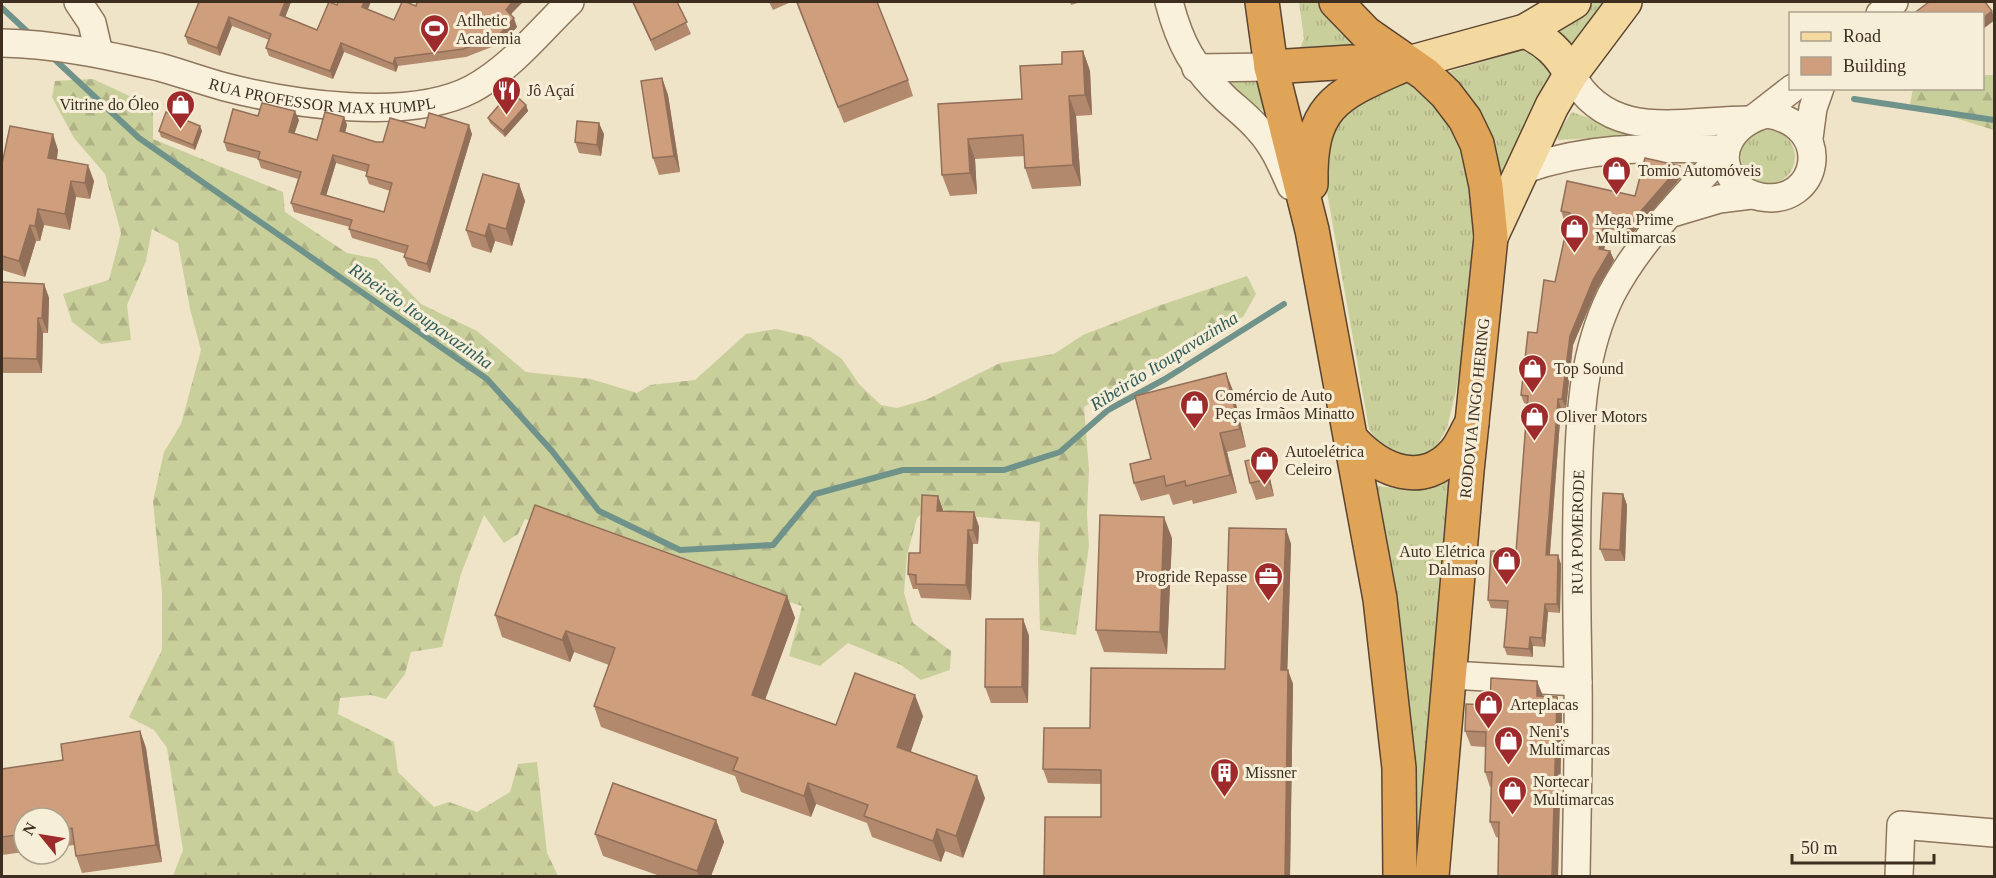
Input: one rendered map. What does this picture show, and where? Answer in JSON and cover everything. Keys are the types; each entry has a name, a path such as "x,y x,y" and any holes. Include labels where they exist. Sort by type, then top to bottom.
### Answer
{"highway":[{"path":"1262,2 1271,68 1312,230 1353,441 1380,599 1399,768 1393,863"},
{"name":"RODOVIA INGO HERING","path":"1336,2 1366,33 1446,94 1465,119 1477,144 1486,186 1491,237 1432,876"},
{"path":"1271,68 1351,62 1408,63"},
{"path":"1312,230 1311,170 1313,140 1318,124 1335,100 1408,63"},
{"path":"1353,441 1369,459 1388,469 1408,473 1427,471 1455,452 1473,421"}],"main road":[{"path":"1408,63 1525,30 1574,2"},
{"path":"1491,237 1552,106 1571,74 1625,2"},
{"path":"1525,30 1546,41 1562,58 1571,74"}],"street":[{"path":"78,2 92,22 99,53"},
{"name":"RUA PROFESSOR MAX HUMPL","path":"2,44 99,53 162,68 225,87 279,98 334,105 409,105 468,91 487,80 507,64 570,2"},
{"path":"1168,2 1185,51 1196,68 1259,129 1274,150 1312,230"},
{"path":"1882,12 1894,2"},
{"path":"1196,68 1271,68"},
{"path":"1571,74 1577,86 1595,105 1628,122 1779,116 1800,129 1809,138"},
{"path":"1751,195 1735,184 1730,177 1726,169 1724,151 1736,131 1790,90"},
{"path":"1671,214 1719,200 1751,195 1778,197 1792,192 1805,181 1812,165 1809,138 1813,108 1819,90"},
{"path":"1522,170 1558,158 1590,151 1629,148 1724,151"},
{"name":"RUA POMERODE","path":"1576,876 1578,682 1576,524 1580,414 1589,351 1611,295 1655,229 1671,214 1724,151"},
{"path":"1450,675 1578,682"},
{"path":"1899,876 1901,825 1995,833"},
{"path":"1384,876 1393,863"}],"green space":[{"path":"1299,2 1317,2 1340,33 1361,46 1296,57 1304,39"},
{"path":"1594,2 1610,2 1571,52 1545,32"},
{"path":"1521,50 1544,59 1552,75 1529,113 1500,180 1444,73"},
{"path":"1984,75 1994,75 1994,130 1910,104 1913,90 1984,90"},
{"path":"93,79 153,107 153,139 283,192 285,212 347,253 377,259 421,304 477,331 526,372 591,379 637,393 650,385 695,380 746,334 776,329 810,337 842,359 859,384 881,405 897,408 928,399 1000,363 1054,354 1083,335 1158,306 1247,276 1256,294 1243,317 1189,338 1140,373 1084,407 1089,469 1087,514 1089,546 1076,635 1040,630 1038,558 1040,522 979,517 930,507 917,518 907,555 904,593 913,623 951,651 950,670 921,680 901,665 848,643 820,666 789,656 802,606 525,519 518,534 504,543 484,515 461,574 442,647 411,652 405,674 386,699 371,695 340,698 338,714 394,742 398,772 434,807 449,802 477,812 510,792 518,764 537,762 547,853 558,876 173,876 183,850 167,748 154,730 129,717 162,650 162,592 153,501 164,452 181,424 201,350 190,309 178,243 152,229 146,261 127,305 131,340 101,344 72,322 63,294 109,280 121,233 105,174 74,138 52,97 55,81"},
{"path":"1227,80 1261,80 1266,111 1253,106"},
{"path":"1410,83 1428,92 1458,132 1481,241 1456,391 1447,428 1438,444 1424,458 1410,459 1382,448 1369,429 1324,175 1327,137 1341,115 1350,106 1372,93"},
{"path":"1572,112 1621,130 1720,128 1708,141 1631,136 1558,140 1557,134"},
{"path":"1763,130 1773,130 1783,134 1791,142 1795,157 1791,172 1783,180 1773,184 1763,184 1753,180 1745,172 1741,162 1741,152 1745,142 1753,134"},
{"path":"1454,476 1422,876 1413,876 1398,675 1376,486 1407,489"}],"building":[{"path":"199,2 285,2 280,15 317,30 329,2 337,5 338,2 364,2 362,7 394,20 402,2 416,6 417,2 512,2 506,10 514,18 499,35 463,49 395,58 393,64 341,43 330,71 266,48 271,34 229,17 217,48 185,36"},
{"path":"633,2 677,2 687,22 651,40"},
{"path":"797,2 877,2 908,80 838,107"},
{"path":"1929,2 1985,2 1992,11 1984,17 1984,12 1916,12"},
{"path":"1083,51 1085,95 1069,96 1073,165 1025,168 1023,135 968,139 970,173 942,175 938,104 1022,99 1020,66 1062,64 1062,52"},
{"path":"662,78 674,156 653,158 641,81"},
{"path":"511,91 526,105 503,131 488,118"},
{"path":"262,103 295,111 289,132 317,140 325,112 344,117 340,131 376,142 383,142 390,118 425,128 429,113 469,125 427,264 404,257 408,246 349,229 352,220 291,203 301,172 258,159 260,152 224,142 233,109 258,116","holes":["333,155 369,165 366,176 392,183 384,212 321,194"]},
{"path":"166,112 200,126 193,145 159,131"},
{"path":"577,121 599,123 597,145 575,142"},
{"path":"10,126 53,134 48,158 88,165 85,183 71,181 65,214 38,209 35,226 30,225 19,261 2,256 2,164"},
{"path":"1645,158 1680,166 1628,226 1605,220 1599,249 1610,251 1593,280 1570,336 1562,399 1558,399 1546,555 1558,555 1557,604 1545,604 1542,638 1530,637 1529,649 1504,647 1508,601 1488,600 1491,551 1516,552 1528,396 1521,395 1528,332 1537,333 1544,280 1555,282 1570,213 1561,211 1567,181 1635,196"},
{"path":"483,174 519,184 506,229 489,224 485,236 466,230"},
{"path":"2,282 44,284 42,318 38,318 37,359 2,358"},
{"path":"1226,373 1240,429 1220,433 1230,475 1186,486 1185,481 1166,486 1164,476 1134,483 1130,464 1151,459 1135,396"},
{"path":"1263,457 1268,479 1250,483 1245,461"},
{"path":"1603,493 1623,494 1620,550 1600,549"},
{"path":"922,495 938,496 937,511 974,512 973,530 968,530 966,585 916,584 916,575 908,574 909,553 920,553"},
{"path":"535,505 787,596 752,695 836,725 855,673 915,695 897,747 977,776 956,836 937,829 933,841 864,816 868,805 808,783 804,796 733,770 738,758 594,706 615,648 566,631 562,640 495,615"},
{"path":"1100,515 1164,517 1160,632 1096,630"},
{"path":"1229,528 1286,529 1281,670 1288,670 1285,876 1044,876 1045,817 1101,817 1101,770 1043,769 1044,728 1090,728 1091,668 1225,669"},
{"path":"986,619 1023,619 1022,687 985,687"},
{"path":"1491,678 1537,681 1537,696 1557,697 1552,876 1498,876 1499,822 1490,822 1492,772 1485,772 1486,732 1465,731 1466,704 1490,705"},
{"path":"140,731 156,845 76,856 72,806 12,806 12,836 2,837 2,769 63,760 61,744"},
{"path":"613,783 716,820 697,871 595,834"}],"waterway":[{"name":"Ribeirão Itoupavazinha","path":"2,8 32,36"},
{"name":"Ribeirão Itoupavazinha","path":"51,56 139,138 487,379 552,451 599,511 680,550 773,545 815,494 903,470 1004,470 1060,452 1108,410 1165,379 1284,304"},
{"name":"Ribeirão Itoupavazinha","path":"1854,99 1994,120"}],"place":[{"name":"Atlhetic Academia","path":"435,54"},
{"name":"Jô Açaí","path":"506,116"},
{"name":"Vitrine do Óleo","path":"180,130"},
{"name":"Tomio Automóveis","path":"1617,196"},
{"name":"Mega Prime Multimarcas","path":"1574,254"},
{"name":"Top Sound","path":"1533,394"},
{"name":"Comércio de Auto Peças Irmãos Minatto","path":"1194,430"},
{"name":"Oliver Motors","path":"1535,442"},
{"name":"Autoelétrica Celeiro","path":"1264,486"},
{"name":"Auto Elétrica Dalmaso","path":"1506,586"},
{"name":"Progride Repasse","path":"1268,602"},
{"name":"Arteplacas","path":"1489,730"},
{"name":"Neni's Multimarcas","path":"1508,766"},
{"name":"Missner","path":"1224,798"},
{"name":"Nortecar Multimarcas","path":"1512,816"}]}
